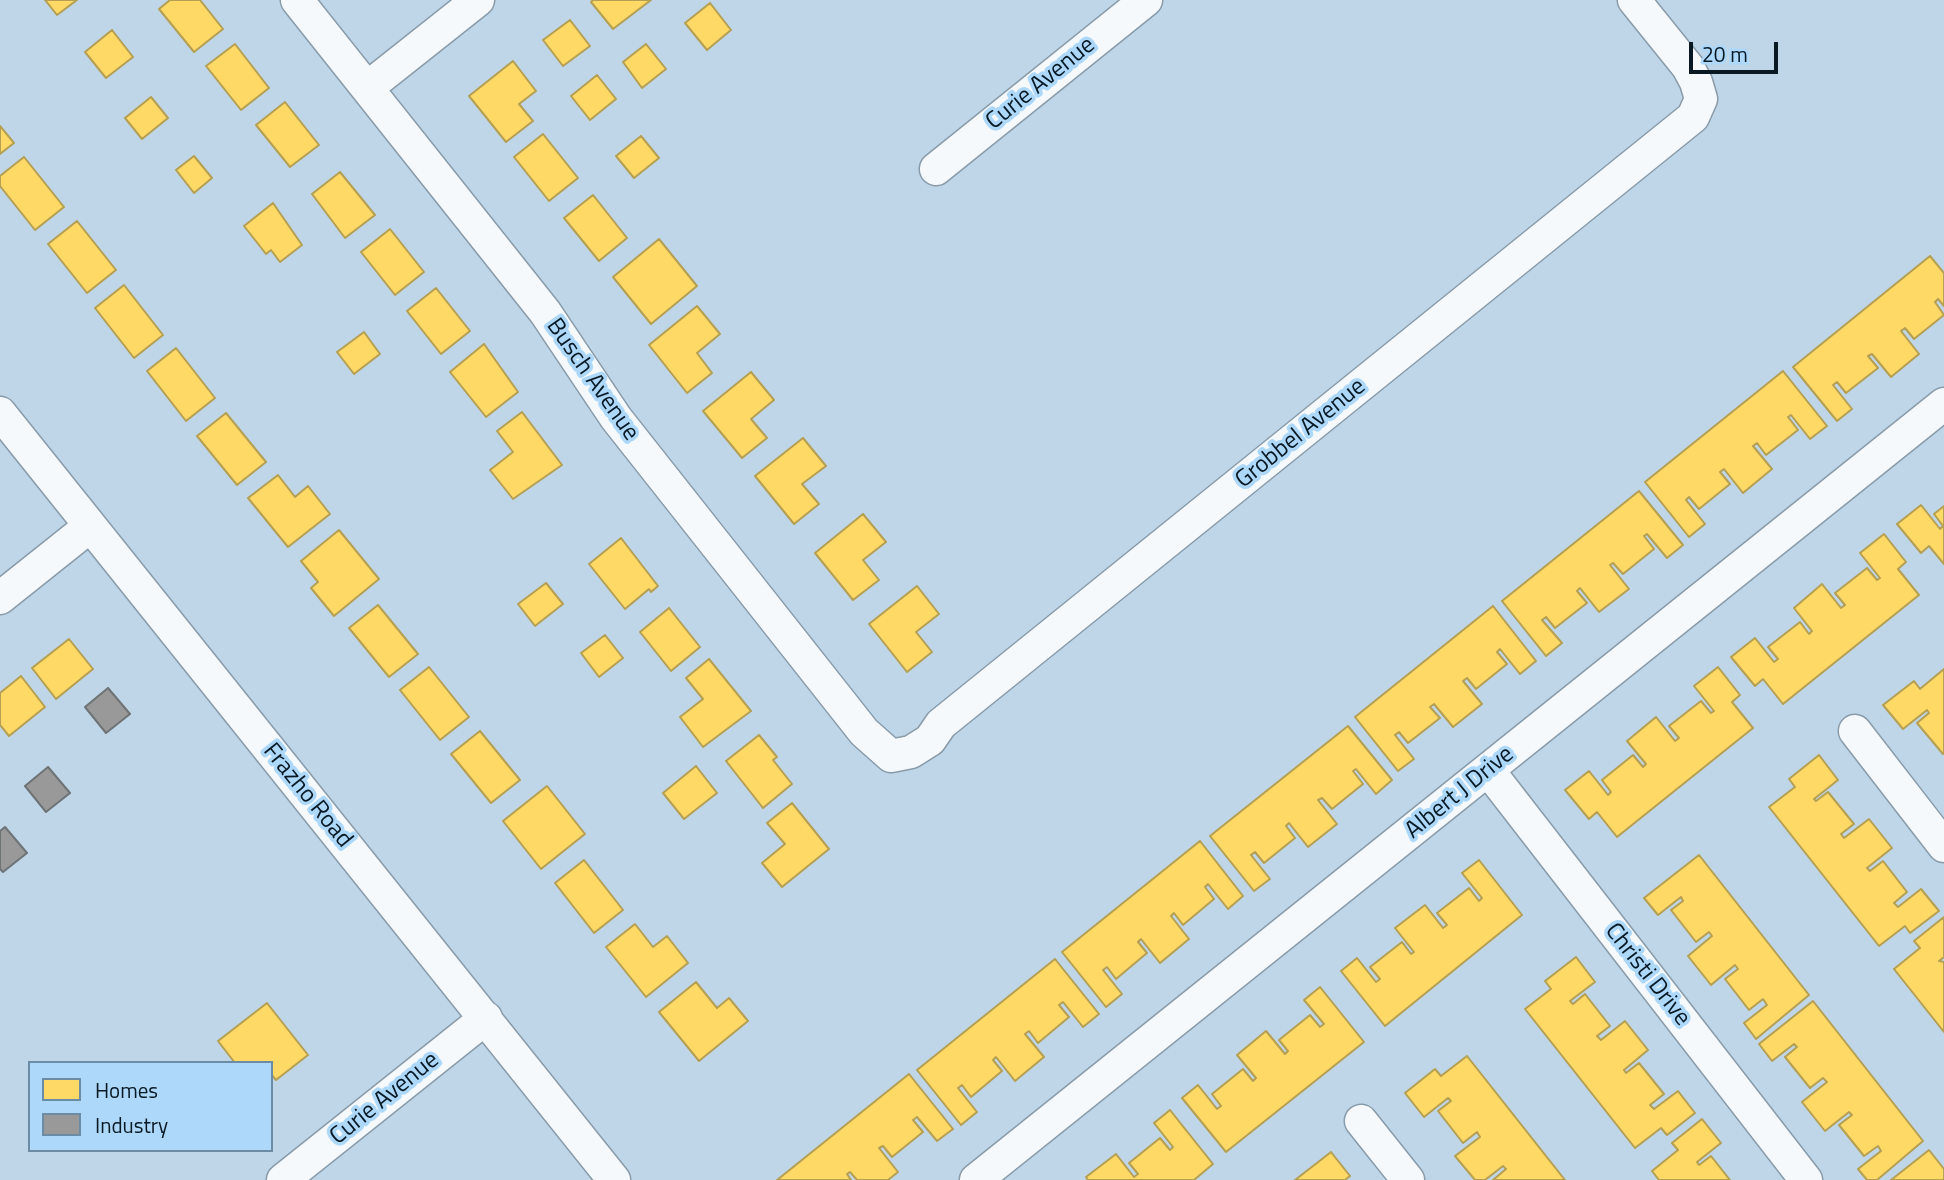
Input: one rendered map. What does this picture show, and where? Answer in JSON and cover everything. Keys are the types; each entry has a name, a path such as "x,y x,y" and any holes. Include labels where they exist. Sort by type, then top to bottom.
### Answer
{"street":[{"name":"Busch Avenue","path":"297,0 545,312 616,418 864,732 891,756"},
{"path":"367,88 478,0"},
{"name":"Curie Avenue","path":"936,169 1146,0"},
{"name":"Grobbel Avenue","path":"891,756 911,752 930,740 941,724 1693,117 1701,99 1688,67 1634,0"},
{"name":"Albert J Drive","path":"976,1180 1944,404"},
{"name":"Frazho Road","path":"0,414 614,1180"},
{"path":"0,598 89,527"},
{"path":"1855,731 1944,846"},
{"name":"Christi Drive","path":"1488,771 1806,1180"},
{"name":"Curie Avenue","path":"284,1180 486,1018"},
{"path":"1361,1121 1408,1180"}],"building: Homes":[{"path":"45,0 77,0 57,15"},
{"path":"170,0 200,0 223,29 194,52 159,9"},
{"path":"651,0 613,29 591,2"},
{"path":"710,3 731,30 707,50 685,23"},
{"path":"570,20 590,46 563,66 543,40"},
{"path":"112,30 133,57 106,78 85,52"},
{"path":"235,44 269,88 241,110 206,66"},
{"path":"646,44 666,69 642,88 623,62"},
{"path":"513,61 536,91 519,104 533,121 506,142 469,96"},
{"path":"597,75 616,99 590,120 571,96"},
{"path":"151,97 168,118 142,139 125,118"},
{"path":"285,102 319,145 290,167 256,125"},
{"path":"0,126 14,143 0,154"},
{"path":"543,134 578,178 549,201 514,157"},
{"path":"641,136 659,158 634,178 616,156"},
{"path":"194,156 212,178 194,193 176,170"},
{"path":"24,157 64,207 35,230 0,186 0,176"},
{"path":"340,172 375,215 345,238 312,194"},
{"path":"593,195 627,238 599,261 564,218"},
{"path":"273,203 302,245 280,262 271,250 266,254 244,226"},
{"path":"77,221 116,270 87,293 48,244"},
{"path":"390,229 424,272 395,295 361,252"},
{"path":"659,239 697,286 651,324 613,277"},
{"path":"1930,256 1944,273 1944,306 1938,299 1935,302 1944,315 1914,339 1905,328 1901,331 1919,354 1891,377 1872,354 1868,356 1878,368 1846,393 1837,382 1833,385 1852,409 1837,421 1793,367"},
{"path":"124,285 163,335 134,358 95,308"},
{"path":"436,288 470,331 441,354 407,311"},
{"path":"697,306 720,334 697,353 712,373 687,393 649,345"},
{"path":"364,332 380,354 354,374 337,352"},
{"path":"484,344 518,392 486,417 450,372"},
{"path":"176,348 215,398 186,421 147,371"},
{"path":"1783,371 1827,426 1810,439 1791,415 1788,417 1798,430 1766,455 1757,443 1753,446 1772,469 1743,493 1724,469 1720,472 1730,484 1699,509 1689,497 1686,500 1705,524 1689,537 1645,482"},
{"path":"751,372 774,400 751,419 767,438 742,458 703,411"},
{"path":"522,412 562,465 513,499 490,470 513,452 497,431"},
{"path":"226,413 266,462 237,485 197,436"},
{"path":"803,438 826,466 802,484 819,504 794,524 755,476"},
{"path":"278,475 295,497 308,486 330,514 288,547 248,498"},
{"path":"1639,491 1683,545 1667,558 1647,534 1644,536 1654,549 1623,574 1613,563 1610,565 1629,589 1599,612 1580,588 1577,591 1587,603 1555,628 1546,617 1542,620 1562,643 1546,656 1502,601"},
{"path":"1921,505 1940,529 1943,526 1934,514 1944,506 1944,564 1929,546 1921,553 1897,524"},
{"path":"863,514 886,542 863,560 879,580 853,600 815,553"},
{"path":"339,530 379,579 334,616 311,588 318,582 301,561"},
{"path":"1884,534 1906,562 1898,569 1919,595 1783,704 1763,679 1755,686 1731,657 1755,638 1774,662 1778,659 1768,647 1800,622 1809,634 1812,631 1794,608 1822,584 1841,608 1845,605 1835,593 1867,568 1877,580 1880,578 1860,553"},
{"path":"621,538 658,586 651,592 649,589 625,609 589,564"},
{"path":"546,583 563,604 535,626 518,604"},
{"path":"917,586 939,614 916,632 932,652 907,672 869,624"},
{"path":"378,605 418,654 389,677 349,628"},
{"path":"1493,606 1536,661 1520,674 1500,649 1497,652 1507,664 1476,689 1467,678 1463,681 1482,704 1453,727 1434,704 1430,707 1440,718 1408,743 1399,732 1395,735 1414,759 1398,771 1355,717"},
{"path":"669,608 700,647 671,671 640,632"},
{"path":"605,635 623,658 599,677 581,653"},
{"path":"69,639 93,669 56,699 32,668"},
{"path":"709,659 751,711 703,747 680,717 703,699 686,678"},
{"path":"429,667 469,717 440,740 400,690"},
{"path":"1718,667 1740,695 1732,702 1753,728 1617,837 1597,812 1589,819 1565,790 1589,771 1608,795 1611,792 1602,780 1633,755 1643,767 1646,764 1627,741 1656,717 1675,741 1679,738 1669,726 1701,701 1711,713 1714,711 1694,686"},
{"path":"1944,669 1943,754 1917,723 1929,713 1927,710 1903,729 1883,705 1914,681 1920,689"},
{"path":"21,676 45,707 9,736 0,725 0,693"},
{"path":"1348,726 1392,780 1376,794 1356,769 1353,771 1363,784 1332,809 1322,798 1318,800 1337,824 1308,847 1289,823 1286,826 1295,838 1264,863 1255,852 1251,855 1270,879 1254,891 1210,836"},
{"path":"480,731 520,780 491,803 451,754"},
{"path":"759,735 777,757 773,760 792,784 763,808 726,761"},
{"path":"1819,755 1838,780 1814,799 1816,801 1828,792 1854,824 1841,834 1844,838 1869,819 1892,848 1867,868 1870,871 1883,861 1907,892 1894,903 1898,907 1921,889 1939,911 1910,933 1905,926 1879,946 1769,807 1795,787 1789,779"},
{"path":"696,766 717,793 684,819 663,793"},
{"path":"547,786 585,834 541,869 503,821"},
{"path":"792,803 829,849 782,887 762,863 785,844 767,823"},
{"path":"1200,841 1243,896 1228,909 1208,884 1205,887 1214,899 1183,925 1174,913 1171,916 1189,939 1160,963 1141,939 1138,942 1147,953 1116,979 1107,967 1103,970 1122,994 1106,1007 1062,952"},
{"path":"1699,855 1809,995 1756,1039 1744,1023 1767,1005 1763,999 1749,1010 1725,979 1738,969 1735,965 1711,985 1688,956 1712,936 1709,932 1696,942 1671,910 1683,901 1681,897 1658,915 1644,898"},
{"path":"584,860 623,910 594,933 555,883"},
{"path":"1479,860 1522,915 1385,1026 1341,971 1357,958 1376,982 1380,979 1370,967 1402,942 1411,954 1414,952 1395,928 1425,905 1443,928 1447,925 1437,913 1469,888 1479,901 1482,898 1462,873"},
{"path":"1944,917 1944,957 1939,961 1944,962 1944,1032 1894,969 1920,948 1914,941"},
{"path":"635,924 653,947 667,936 688,963 646,997 606,947"},
{"path":"1576,957 1595,982 1570,1001 1573,1004 1585,994 1610,1026 1597,1036 1601,1040 1625,1021 1648,1050 1624,1070 1626,1073 1639,1063 1664,1094 1650,1105 1654,1109 1678,1091 1695,1113 1667,1135 1661,1128 1635,1148 1525,1009 1551,989 1545,981"},
{"path":"1055,959 1099,1014 1083,1027 1063,1002 1059,1005 1069,1017 1038,1043 1029,1031 1025,1034 1044,1057 1015,1081 996,1057 993,1060 1002,1071 971,1097 962,1085 958,1088 977,1112 961,1125 917,1070"},
{"path":"696,982 717,1008 729,998 748,1021 699,1061 659,1012"},
{"path":"1320,987 1364,1042 1226,1152 1182,1098 1198,1085 1217,1109 1221,1106 1212,1094 1243,1069 1253,1081 1256,1078 1237,1055 1266,1031 1285,1054 1288,1051 1279,1040 1310,1015 1320,1027 1324,1024 1304,1000"},
{"path":"1813,1001 1923,1141 1877,1180 1867,1180 1858,1169 1881,1151 1878,1146 1864,1156 1839,1125 1852,1115 1849,1112 1825,1131 1802,1102 1827,1082 1823,1078 1810,1088 1785,1057 1797,1047 1794,1044 1772,1061 1759,1044"},
{"path":"267,1003 308,1055 276,1080 273,1076 273,1061 233,1061 218,1041"},
{"path":"1467,1056 1565,1180 1493,1180 1506,1169 1503,1166 1485,1180 1475,1180 1455,1156 1480,1137 1477,1132 1463,1143 1438,1111 1451,1101 1448,1098 1424,1117 1405,1093 1435,1069 1441,1076"},
{"path":"909,1074 953,1129 937,1141 917,1117 913,1120 923,1132 892,1157 883,1146 879,1148 898,1172 888,1180 857,1180 850,1172 847,1174 851,1180 777,1180"},
{"path":"1170,1110 1213,1164 1194,1180 1088,1180 1086,1177 1116,1154 1134,1177 1138,1174 1129,1163 1160,1138 1170,1150 1173,1147 1154,1123"},
{"path":"1702,1119 1721,1143 1697,1162 1699,1165 1711,1156 1730,1180 1659,1180 1652,1171 1678,1150 1672,1143"},
{"path":"1929,1150 1944,1169 1944,1180 1891,1180"},
{"path":"1331,1152 1350,1176 1345,1180 1295,1180"}],"building: Industry":[{"path":"108,688 130,714 106,733 85,707"},
{"path":"48,767 70,793 46,812 25,786"},
{"path":"5,827 27,853 3,872 0,869 0,831"}]}
